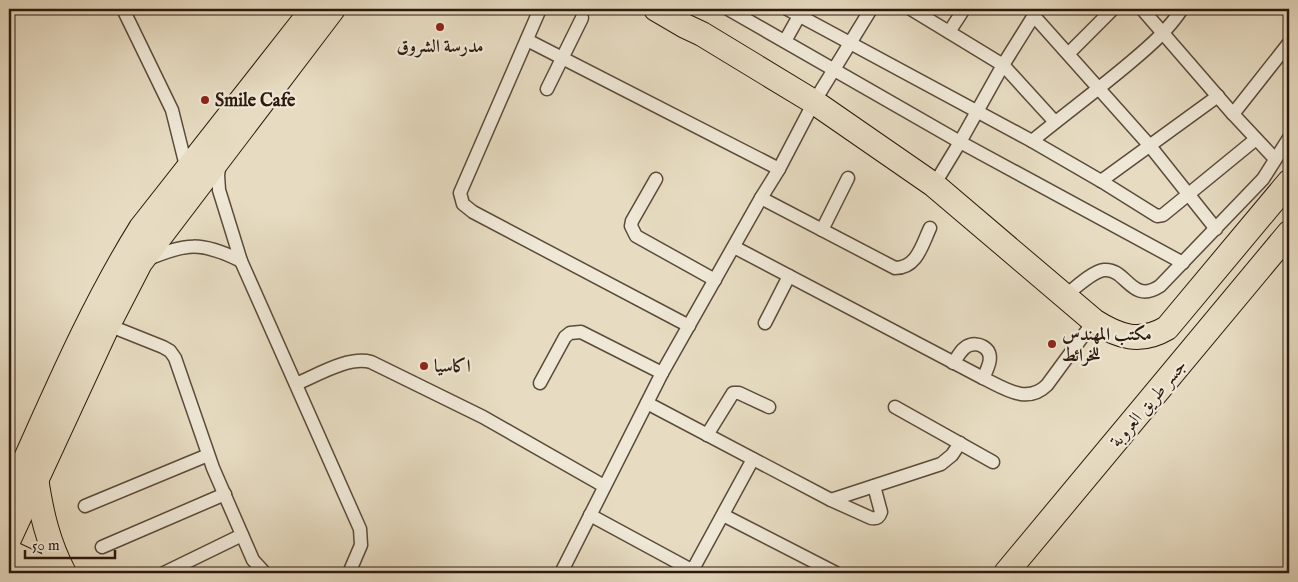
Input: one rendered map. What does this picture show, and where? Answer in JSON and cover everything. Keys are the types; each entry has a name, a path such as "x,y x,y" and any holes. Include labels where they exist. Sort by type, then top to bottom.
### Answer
{"highway":[{"path":"9,496 88,325 111,279 141,228 313,9"},
{"path":"9,539 108,324 140,263 333,9"},
{"path":"656,9 684,26 702,34 814,102 934,185 1094,321 1118,334 1146,337 1157,334 1167,328 1289,182"},
{"path":"672,9 702,34"},
{"name":"جسر طريق العروبة","path":"1006,573 1289,233"},
{"path":"36,478 49,539 64,573"},
{"path":"9,552 54,573"}],"street":[{"path":"123,9 172,110 186,170"},
{"path":"540,9 460,193 463,204 473,212 689,326"},
{"path":"787,9 801,12 851,42 1032,141 1101,181 1154,215 1163,215 1256,139"},
{"path":"561,573 662,373 779,169 814,102 871,9"},
{"path":"911,9 1003,65 1055,122"},
{"path":"949,32 964,9"},
{"path":"1069,53 1113,9"},
{"path":"1142,9 1232,114 1275,159"},
{"path":"1032,141 1100,89 1163,34 1182,9"},
{"path":"731,10 960,142 1183,263"},
{"path":"785,41 801,12"},
{"path":"934,185 1003,65 1036,12 1150,146 1216,229"},
{"path":"547,89 582,18"},
{"path":"526,40 779,169"},
{"path":"1232,114 1289,43"},
{"path":"1101,181 1218,96"},
{"path":"1065,296 1097,272 1106,270 1115,272 1137,290 1148,291 1160,286 1263,179 1289,138"},
{"path":"221,158 218,175 219,190 241,260 360,529 361,545 349,573"},
{"path":"656,178 632,221 632,232 716,280"},
{"path":"822,230 848,178"},
{"path":"761,198 895,268 910,265 930,228"},
{"path":"140,263 178,248 196,246 212,248 241,260"},
{"path":"734,247 953,363 1016,394 1027,395 1038,392 1047,385 1094,321"},
{"path":"765,323 789,276"},
{"path":"108,324 163,348 175,358 208,455 258,572"},
{"path":"540,382 565,337 575,332 581,332 662,373"},
{"path":"953,363 964,349 970,345 983,346 990,358 983,378"},
{"path":"296,384 351,361 362,360 371,362 482,417 604,486"},
{"path":"707,435 733,393 739,393 769,407"},
{"path":"647,403 830,500 875,519 881,512 874,486"},
{"path":"896,407 993,462"},
{"path":"830,500 941,464 960,443"},
{"path":"85,506 208,455"},
{"path":"590,515 694,572 753,459"},
{"path":"102,547 225,494"},
{"path":"723,515 836,573"},
{"path":"164,573 242,535"}],"place":[{"name":"مدرسة الشروق","path":"440,27"},
{"name":"Smile Cafe","path":"205,100"},
{"name":"مكتب المهندس للخرائط","path":"1052,344"},
{"name":"اكاسيا","path":"424,366"}]}
